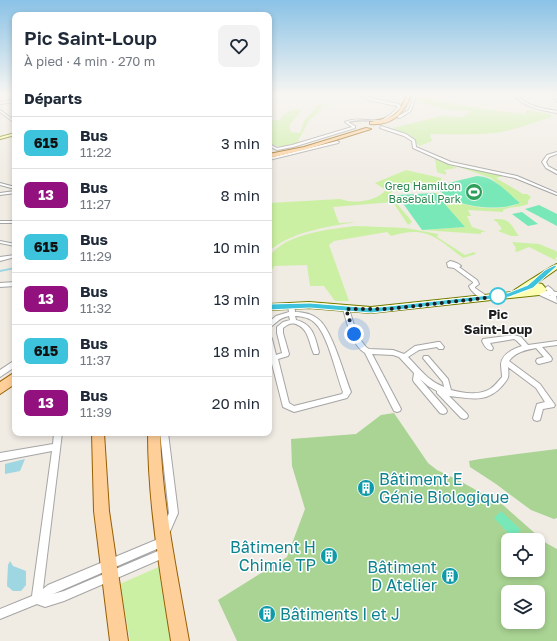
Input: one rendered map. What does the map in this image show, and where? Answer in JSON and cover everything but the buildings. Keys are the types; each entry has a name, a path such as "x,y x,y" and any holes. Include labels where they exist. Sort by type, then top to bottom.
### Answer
{"main road":[{"path":"272,155 305,148 371,125"},
{"path":"366,126 378,128 384,125"},
{"path":"0,138 12,136"},
{"path":"545,292 548,272 557,266"},
{"path":"545,292 543,280 557,273"},
{"path":"272,307 291,309 389,309 545,292"},
{"path":"0,382 12,373"},
{"path":"0,389 12,379"},
{"path":"0,392 12,385"},
{"path":"98,436 97,463 100,503 119,641"},
{"path":"155,436 160,451 164,544 180,641"}],"street":[{"path":"272,146 280,149 313,141 354,127 353,125"},
{"path":"378,128 405,135 414,141 415,148 445,161 516,178 557,194"},
{"path":"272,155 337,142"},
{"path":"557,154 546,157 544,162 547,167 557,173"},
{"path":"0,184 12,187"},
{"path":"0,194 12,192"},
{"path":"0,222 12,222"},
{"path":"0,242 12,244"},
{"path":"0,259 12,257"},
{"path":"456,268 475,280 476,284 472,286 473,289 486,298"},
{"path":"0,285 12,284"},
{"path":"291,309 293,321"},
{"path":"272,320 291,309"},
{"path":"272,350 286,406 294,409 334,400 344,396 347,392 319,323 291,309"},
{"path":"346,309 358,340 363,349 368,352 397,409"},
{"path":"274,358 286,354 280,333 280,327 285,323 293,321 304,324 308,329 316,352"},
{"path":"490,348 485,341 515,337 519,339 526,347"},
{"path":"368,352 395,352 404,357 432,386 448,392 474,396 491,392 505,378 505,362 510,355 526,347 557,343"},
{"path":"404,357 417,348 438,344 441,347"},
{"path":"537,345 549,359 539,361"},
{"path":"426,358 446,380 448,392"},
{"path":"505,362 538,386 550,405 540,407 538,418"},
{"path":"0,374 12,365"},
{"path":"418,373 416,380 444,411"},
{"path":"440,390 464,416"},
{"path":"37,599 58,436"},
{"path":"160,451 163,436"},
{"path":"0,457 56,447"},
{"path":"0,614 37,599 45,602 64,596 109,570 164,544"}],"green space":[{"path":"272,125 290,125 291,132 300,133 303,125 307,125 298,141 302,142 282,147 272,145"},
{"path":"405,125 526,125 495,133 430,134 432,141 419,146 411,136 393,128"},
{"path":"435,159 457,168 444,170 446,175 437,172"},
{"path":"456,166 504,176 496,178 531,197 528,204 512,207 503,210 503,212 468,210 471,216 467,216 472,227 485,232 481,232 481,234 422,230 464,227 435,193 444,195 455,201 481,208 513,206 520,203 491,178"},
{"path":"406,170 441,178 442,182 430,185 428,183 401,184 403,189 391,192 397,204 412,222 408,225 393,202 333,207 339,223 356,222 299,234 278,244 272,249 272,203 340,199 358,202 364,201 376,197 386,190 375,183"},
{"name":"Greg Hamilton Baseball Park","path":"477,176 495,182 520,203 500,207 475,206 452,199 436,186"},
{"path":"435,193 465,227 422,230 397,195"},
{"path":"539,205 557,214 557,226 525,209"},
{"path":"522,212 538,224 528,226 512,214"},
{"path":"493,220 508,221 519,236 511,236 498,231 502,229 497,222"},
{"path":"356,226 406,228 438,234 437,237 465,255 474,252 476,254 463,258 438,239 430,235 413,232 391,236 387,232 334,241 329,245 349,301 335,301 324,286 310,286 307,265 274,266 272,270 272,253 280,246 300,236"},
{"path":"512,242 539,244 556,251 557,257 555,258 557,261 529,247 517,252 515,251 516,248"},
{"path":"394,413 428,463 437,470 503,505 535,533 501,533 501,577 545,577 545,542 557,549 557,641 237,641 218,600 287,557 305,509 292,466 291,439 356,434 381,415"},
{"path":"557,449 557,518 554,519 531,510 470,467 469,461"},
{"path":"501,511 521,530 518,533 508,533 494,518"},
{"path":"163,565 174,641 130,641 120,584"}],"water":[{"path":"25,459 20,471 5,474 5,464"},
{"path":"10,561 13,566 26,571 26,585 21,591 13,591 7,586 8,565"}],"waterway":[{"path":"0,271 12,269"}],"bus line":[{"name":"615","path":"272,307 291,305 371,310 509,295 530,286 557,266"}],"place":[{"name":"Greg Hamilton Baseball Park","path":"474,192"},
{"name":"Pic Saint-Loup","path":"498,296"},
{"name":"Bâtiment E Génie Biologique","path":"366,488"},
{"name":"Bâtiment H Chimie TP","path":"329,556"},
{"name":"Bâtiment D Atelier","path":"450,576"},
{"name":"Bâtiments I et J","path":"267,614"}],"route":[{"path":"354,334 346,309 389,309 502,296 498,296"}]}
